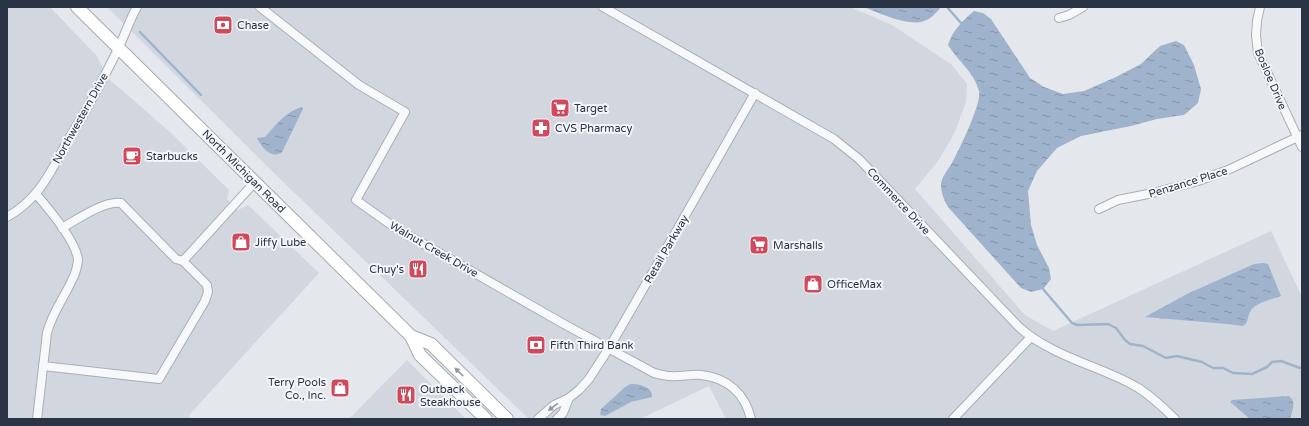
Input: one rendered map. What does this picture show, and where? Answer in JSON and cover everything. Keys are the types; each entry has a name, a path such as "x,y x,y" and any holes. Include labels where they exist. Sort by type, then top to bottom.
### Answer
{"main road":[{"name":"North Michigan Road","path":"77,7 411,336 420,355 486,419"},
{"name":"North Michigan Road","path":"411,336 431,344 507,419"}],"street":[{"name":"Northwestern Drive","path":"7,217 19,210 36,194 49,175 118,48 128,23 137,7"},
{"name":"Walnut Creek Drive","path":"260,7 359,85 405,112 356,200 394,227 654,373 668,376 700,375 713,377 726,383 737,391 743,398 749,409 751,419"},
{"name":"Commerce Drive","path":"603,7 819,129 851,151 1008,316 1031,337 1052,350 1107,373 1140,389 1160,404 1175,419"},
{"path":"1059,18 1069,15 1083,7"},
{"name":"Bosloe Drive","path":"1260,7 1256,35 1258,53 1300,136 1302,147"},
{"name":"Retail Parkway","path":"538,419 554,405 569,398 589,379 609,348 755,93"},
{"name":"Penzance Place","path":"1099,209 1118,200 1198,181 1228,170 1300,136"},
{"path":"183,261 255,182"},
{"path":"36,194 51,211 62,228 76,252 78,261 73,279 50,320 47,333 37,419"},
{"path":"43,366 159,379 205,301 208,292 207,285 183,261 176,259 122,203 116,202 106,205 62,228"},
{"path":"953,419 1031,337"},
{"name":"Retail Parkway","path":"557,419 563,413 569,398"}],"shaded area":[{"path":"7,7 50,7 96,55 109,79 170,132 229,190 227,199 238,210 248,205 319,273 189,415 191,419 7,419"},
{"path":"107,7 850,7 892,25 952,65 967,84 966,102 954,134 938,161 915,189 1025,315 1053,331 1271,231 1302,297 1302,419 726,419 709,386 640,419 529,419 273,172"},
{"path":"407,360 466,419 349,419"}],"water":[{"path":"864,7 941,7 929,19 911,22 877,13"},
{"path":"974,11 983,13 991,19 1030,78 1044,87 1063,94 1084,91 1116,77 1141,64 1160,46 1176,41 1184,45 1194,65 1201,89 1198,103 1184,115 1157,119 1081,136 1057,148 1037,171 1028,191 1031,225 1037,245 1049,268 1051,279 1043,289 1031,292 1021,288 948,207 942,190 942,179 952,163 974,116 979,97 977,84 970,72 948,45 958,26"},
{"path":"302,107 303,109 282,152 275,155 264,149 257,138 265,137 286,115"},
{"path":"1254,264 1268,264 1281,296 1264,302 1252,309 1243,326 1145,317 1189,293"},
{"path":"630,384 641,385 648,388 652,393 652,397 631,402 605,416 600,415 601,409"},
{"path":"1289,396 1293,401 1293,410 1290,419 1250,419 1230,402 1232,400"}],"waterway":[{"path":"947,7 961,23"},
{"path":"140,32 201,95"},
{"path":"1043,289 1072,323 1077,325 1108,324 1116,328 1130,344 1143,346 1166,358 1177,356 1202,362 1213,368 1223,368 1233,373 1252,374 1267,367 1272,362 1281,361 1302,368"}],"place":[{"name":"Chase","path":"223,25"},
{"name":"Target","path":"560,108"},
{"name":"CVS Pharmacy","path":"541,128"},
{"name":"Starbucks","path":"132,156"},
{"name":"Jiffy Lube","path":"241,242"},
{"name":"Marshalls","path":"759,245"},
{"name":"Chuy's","path":"418,269"},
{"name":"OfficeMax","path":"813,284"},
{"name":"Fifth Third Bank","path":"536,345"},
{"name":"Terry Pools Co., Inc.","path":"340,388"},
{"name":"Outback Steakhouse","path":"406,395"}]}
